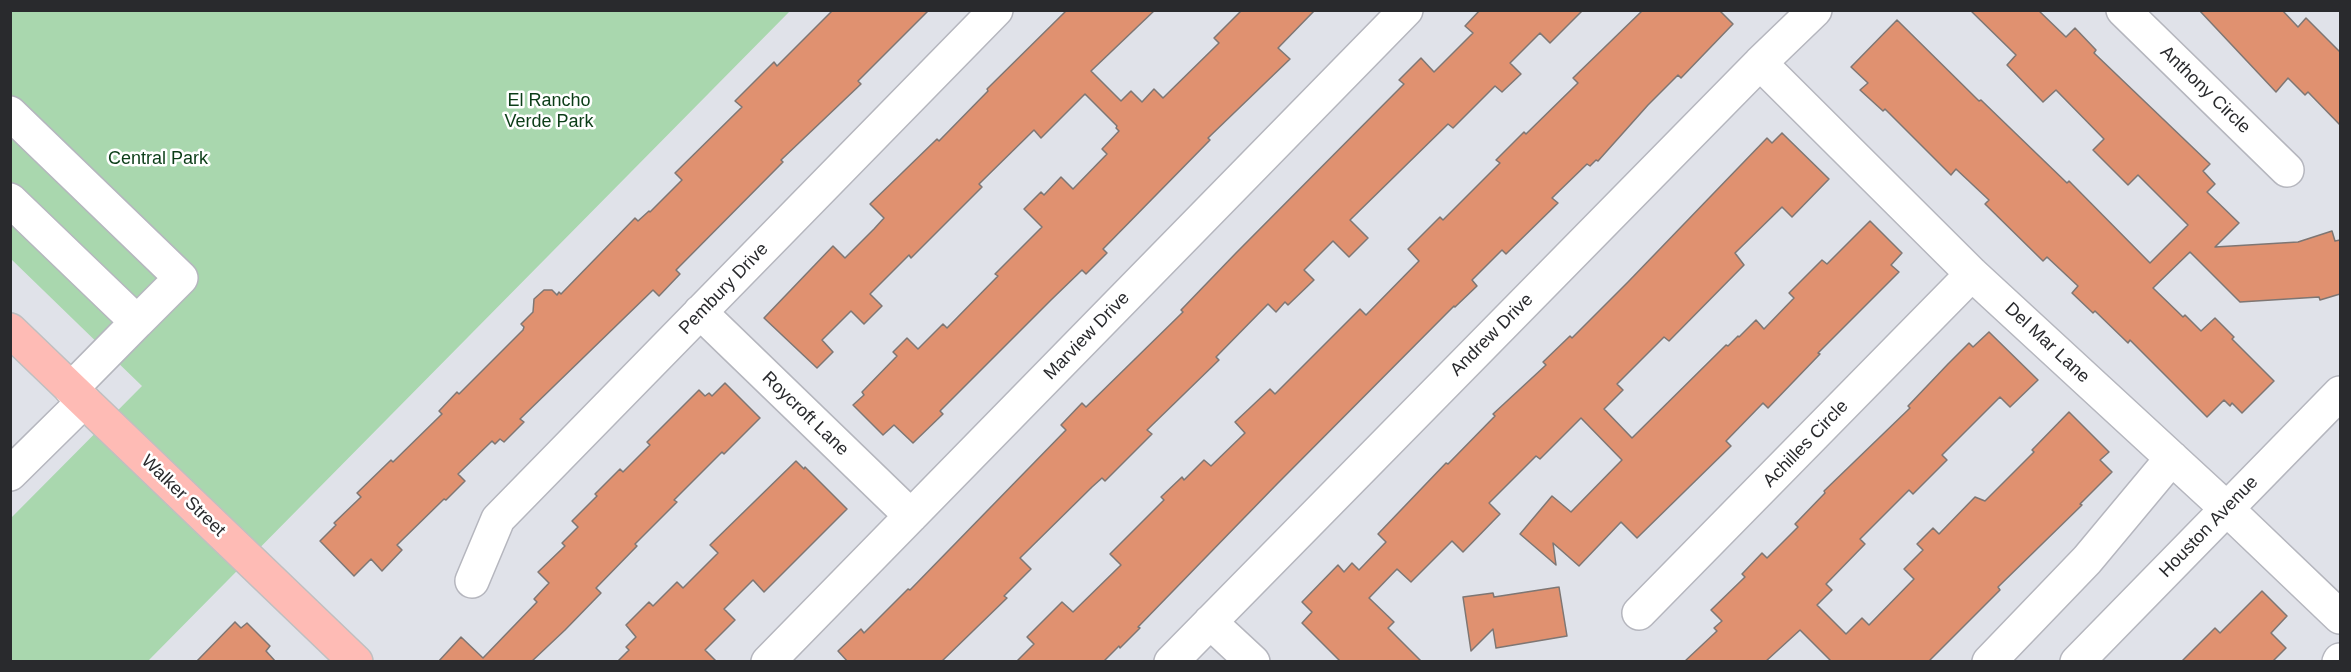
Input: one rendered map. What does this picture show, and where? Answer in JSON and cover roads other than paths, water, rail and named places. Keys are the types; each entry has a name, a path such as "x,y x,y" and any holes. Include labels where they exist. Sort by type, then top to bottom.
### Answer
{"main road":[{"name":"Walker Street","path":"10,330 354,661"}],"street":[{"name":"Pembury Drive","path":"472,581 498,519 996,10"},
{"name":"Marview Drive","path":"768,662 1406,10"},
{"name":"Andrew Drive","path":"1171,662 1760,63 1815,10"},
{"name":"Anthony Circle","path":"2123,10 2287,170"},
{"name":"Del Mar Lane","path":"1760,63 1972,274 2227,509 2340,617"},
{"path":"10,113 181,278 137,322 10,474"},
{"path":"10,200 137,322"},
{"name":"Achilles Circle","path":"1640,613 1972,274"},
{"name":"Roycroft Lane","path":"700,312 910,516"},
{"name":"Houston Avenue","path":"2077,662 2340,393"},
{"path":"1989,662 2087,560 2172,458"},
{"path":"1210,622 1252,662"}],"park label":[{"name":"El Rancho Verde Park","path":"549,111"},
{"name":"Central Park","path":"158,159"}]}
